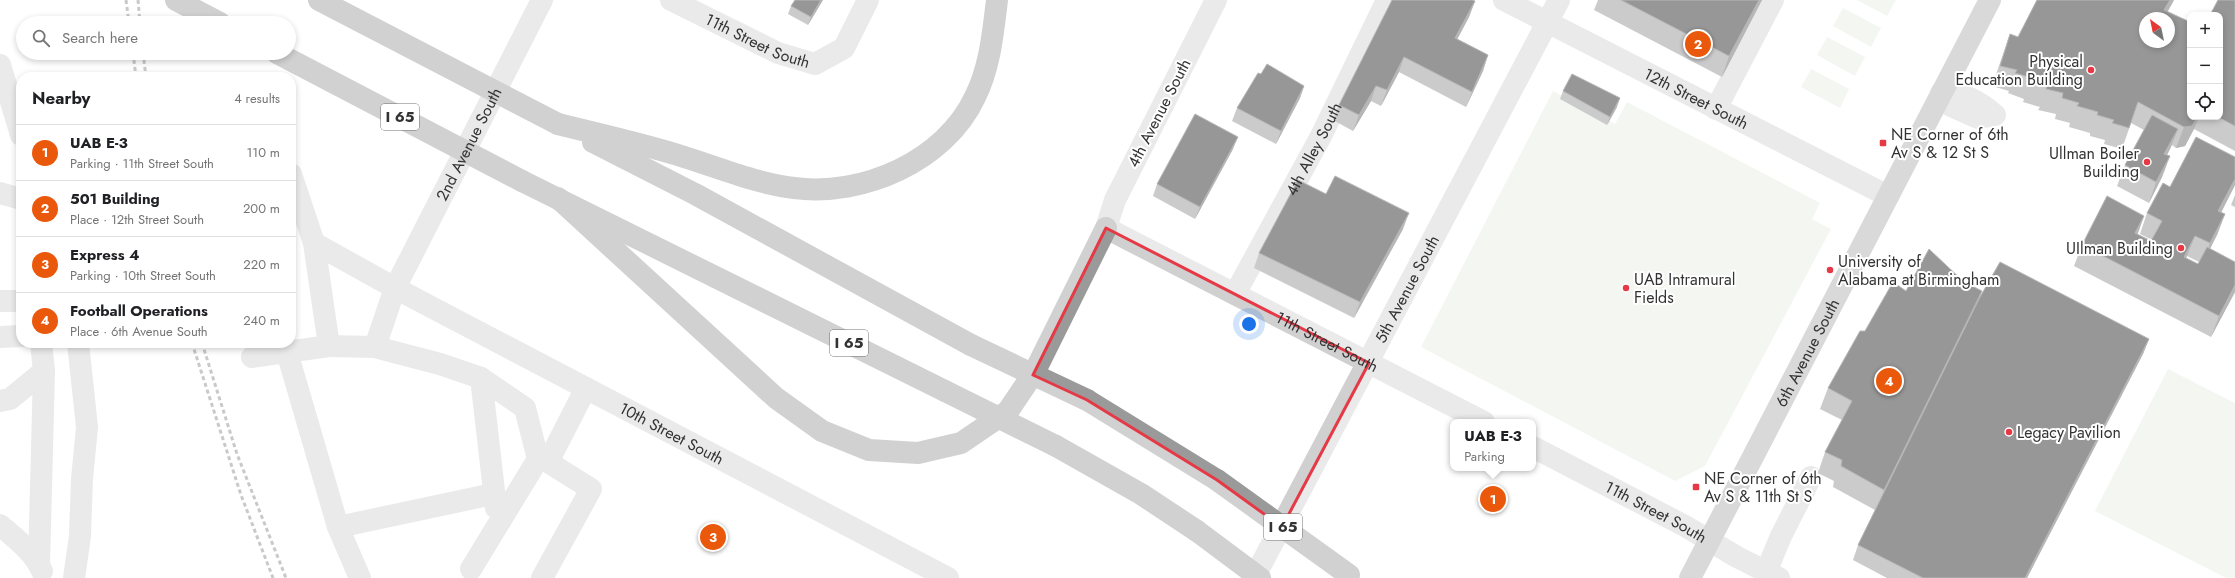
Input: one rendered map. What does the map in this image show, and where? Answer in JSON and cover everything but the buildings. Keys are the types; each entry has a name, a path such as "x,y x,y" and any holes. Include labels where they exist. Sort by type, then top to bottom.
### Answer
{"highway":[{"path":"176,0 207,16"},
{"name":"I 65","path":"319,0 695,194 971,345 1087,400 1217,480 1350,577"},
{"path":"558,124 678,155 747,178 793,188 834,189 878,179 928,153 946,138 975,99 981,85 992,43 996,0"},
{"name":"I 65","path":"290,60 522,181 1056,446 1141,494 1197,531 1260,578"},
{"path":"558,198 776,398 822,431 869,450 918,453 961,443 1008,412 1035,371 1106,228"}],"main road":[{"name":"6th Avenue South","path":"1690,578 1990,0"}],"street":[{"name":"2nd Avenue South","path":"375,347 395,288 542,0"},
{"name":"11th Street South","path":"671,0 699,6 778,53 815,64 844,48 868,0"},
{"name":"4th Avenue South","path":"1106,228 1115,200 1216,0"},
{"name":"4th Alley South","path":"1234,294 1321,136 1387,0"},
{"name":"12th Street South","path":"1504,0 1888,196"},
{"name":"5th Avenue South","path":"1254,578 1369,363 1558,0"},
{"path":"1716,109 1773,0"},
{"path":"0,65 16,119"},
{"path":"296,189 314,243 329,346"},
{"path":"0,193 16,198"},
{"name":"11th Street South","path":"1106,228 1478,419"},
{"name":"10th Street South","path":"314,243 395,288 586,388 923,572 948,578"},
{"path":"0,301 16,301"},
{"path":"0,337 16,336"},
{"path":"252,357 329,346 375,347 440,364 481,378 524,408 543,461 591,489 542,578"},
{"path":"42,348 44,371 42,571"},
{"path":"74,578 80,536 86,428 78,348"},
{"path":"287,352 338,527 360,578"},
{"path":"0,401 10,399 44,371"},
{"path":"481,378 493,494 500,525"},
{"path":"472,569 543,461 586,388"},
{"name":"11th Street South","path":"1536,449 1772,575"},
{"path":"1772,575 1781,536 1811,477"},
{"path":"338,527 493,494"},
{"path":"0,525 17,540 42,571"}],"highlighted area":[{"path":"1106,228 1369,363 1282,527 1217,480 1087,400 1033,375"}],"shaded area":[{"path":"1857,0 1896,0 1887,16"},
{"path":"1843,8 1881,28 1871,47 1833,26"},
{"path":"1827,37 1865,57 1855,76 1817,55"},
{"path":"1811,69 1849,89 1840,108 1801,87"},
{"name":"UAB Intramural Fields","path":"1553,91 1615,124 1627,102 1820,203 1812,219 1831,229 1705,466 1675,481 1421,347"},
{"path":"2168,369 2235,403 2235,578 2226,578 2095,511"}],"railway":[{"path":"126,0 128,16"},
{"path":"138,0 139,16"},
{"path":"134,60 135,72"},
{"path":"144,60 145,72"},
{"path":"194,348 241,495 273,578"},
{"path":"204,348 237,454 286,578"}],"place":[{"name":"501 Building","path":"1698,44"},
{"name":"Physical Education Building","path":"2091,70"},
{"name":"NE Corner of 6th Av S & 12 St S","path":"1883,143"},
{"name":"Ullman Boiler Building","path":"2147,162"},
{"name":"UIlman Building","path":"2181,248"},
{"name":"University of Alabama at Birmingham","path":"1830,270"},
{"name":"UAB Intramural Fields","path":"1626,288"},
{"name":"Football Operations","path":"1889,381"},
{"name":"Legacy Pavilion","path":"2009,432"},
{"name":"NE Corner of 6th Av S & 11th St S","path":"1696,487"},
{"name":"UAB E-3","path":"1493,499"},
{"name":"Express 4","path":"713,537"}]}
